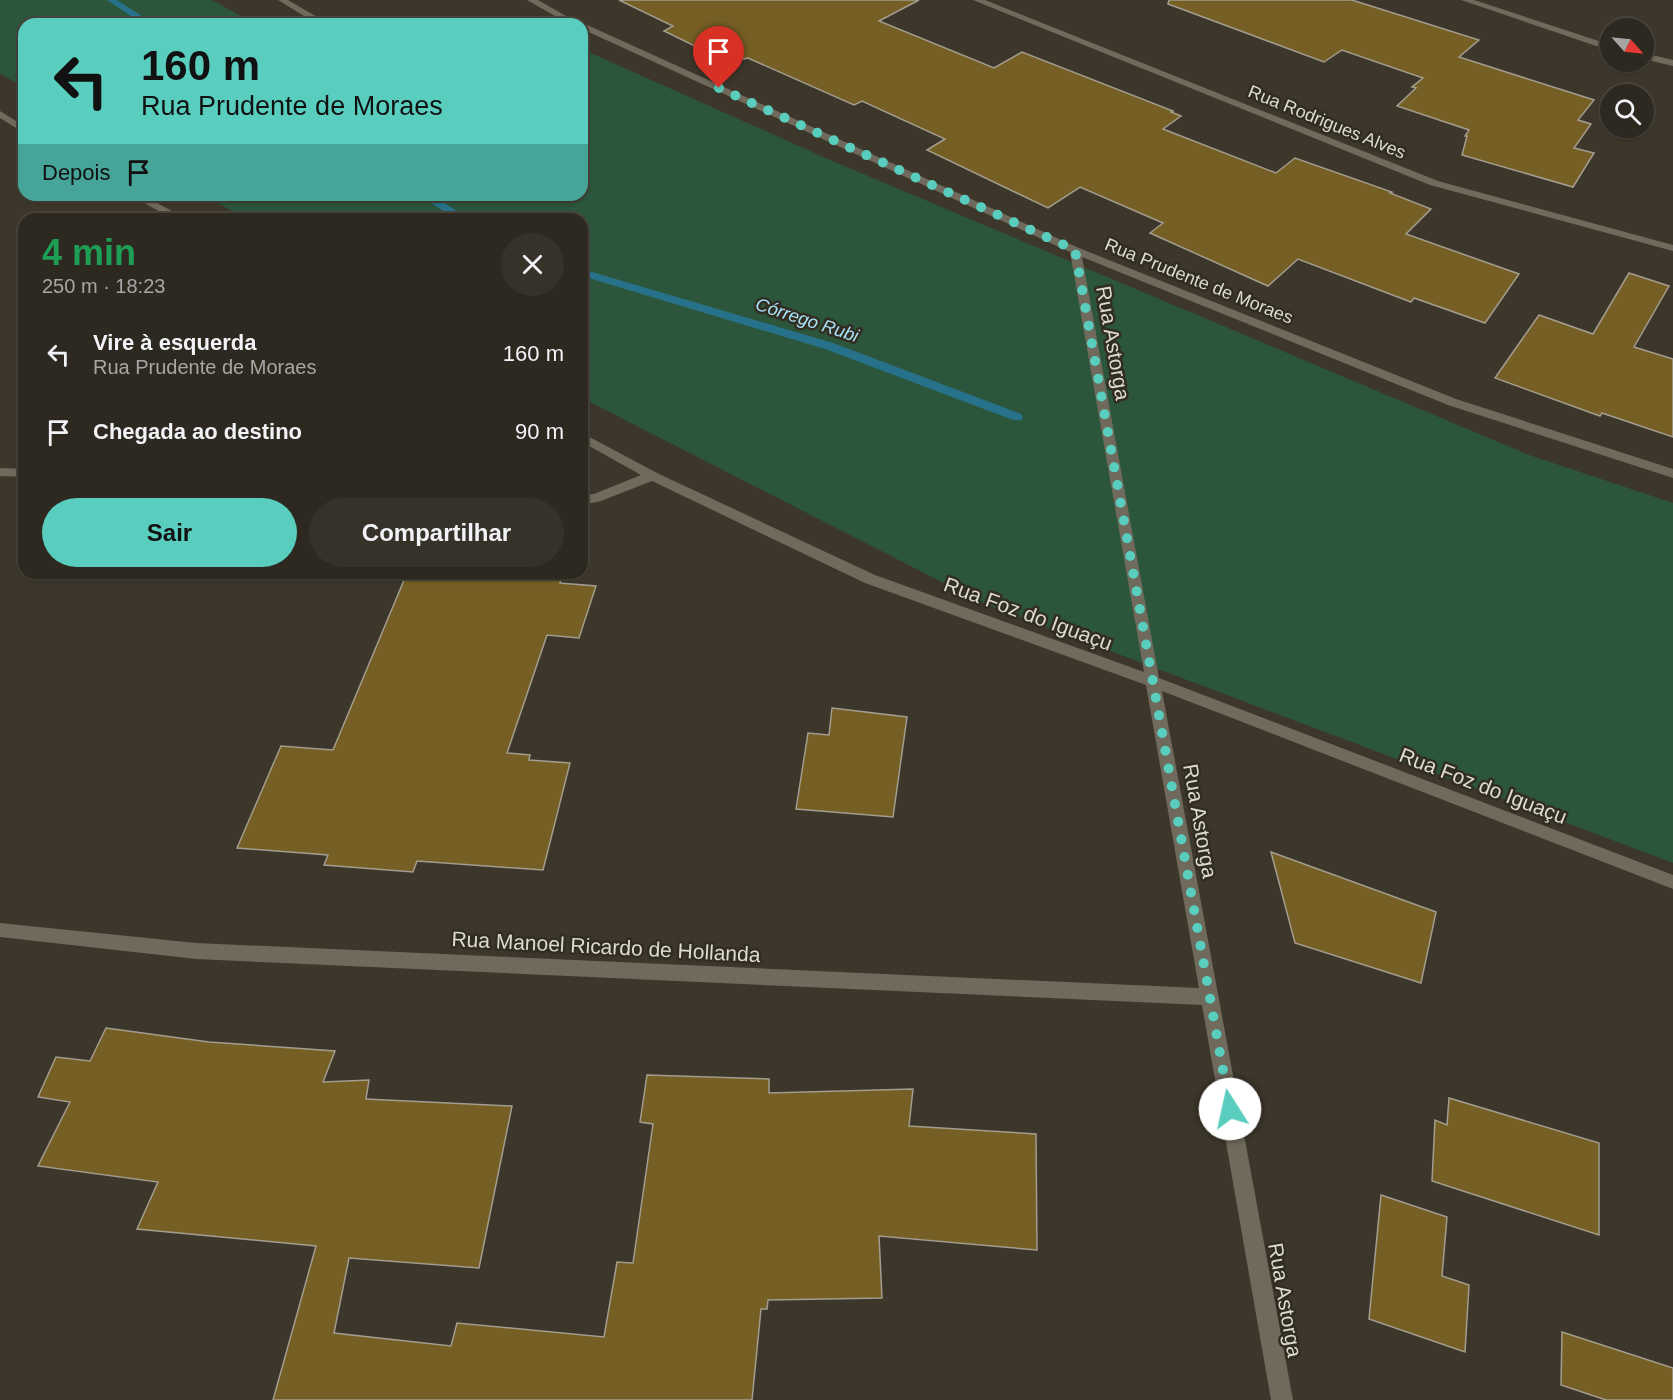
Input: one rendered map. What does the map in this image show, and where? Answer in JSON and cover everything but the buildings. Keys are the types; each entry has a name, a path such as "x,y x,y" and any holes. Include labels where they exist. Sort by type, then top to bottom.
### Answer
{"street":[{"path":"282,0 314,18"},
{"path":"531,0 565,18"},
{"name":"Rua Rodrigues Alves","path":"977,0 1434,183 1673,248"},
{"path":"1465,0 1600,44"},
{"name":"Rua Prudente de Moraes","path":"588,32 1075,250 1452,402 1673,474"},
{"path":"1654,58 1673,63"},
{"path":"0,114 18,126"},
{"path":"146,201 170,213"},
{"name":"Rua Astorga","path":"1075,250 1282,1400"},
{"name":"Rua Foz do Iguaçu","path":"588,440 652,476 870,579 1154,682 1673,882"},
{"path":"0,472 18,473"},
{"path":"588,499 652,476"},
{"name":"Rua Manoel Ricardo de Hollanda","path":"0,930 196,951 1211,997"}],"green space":[{"path":"0,0 212,0 244,18 18,18 18,84 0,73"},
{"path":"588,52 830,160 1529,455 1673,503 1673,863 983,603 588,401 588,213 235,213 215,201 588,201"}],"waterway":[{"name":"Córrego Rubi","path":"111,0 140,18"},
{"name":"Córrego Rubi","path":"434,201 454,213"},
{"name":"Córrego Rubi","path":"588,274 829,346 1017,417"}],"route":[{"path":"719,88 1075,250 1230,1109"}]}
